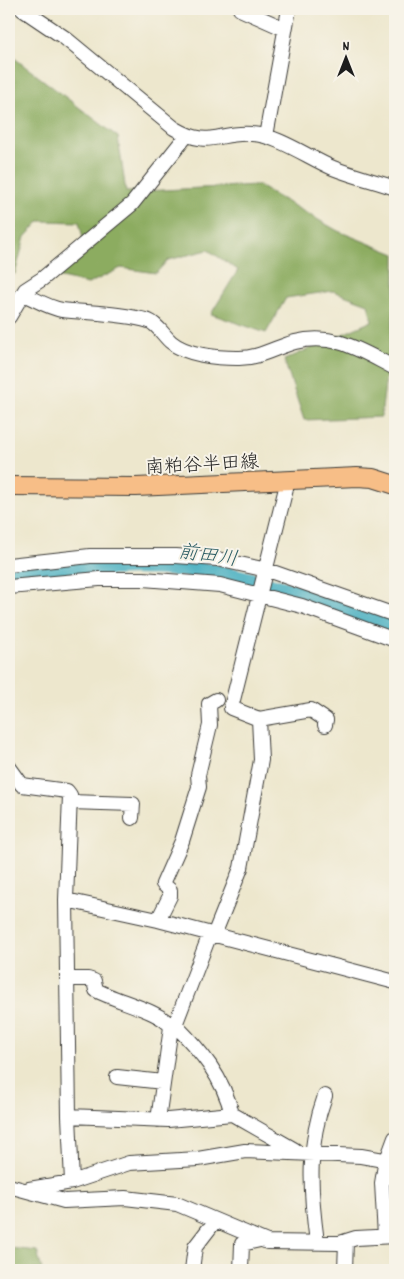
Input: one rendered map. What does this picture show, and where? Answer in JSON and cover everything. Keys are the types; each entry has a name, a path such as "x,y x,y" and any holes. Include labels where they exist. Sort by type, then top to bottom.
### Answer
{"main road":[{"name":"南粕谷半田線","path":"9,486 136,487 373,478 395,485"}],"street":[{"path":"22,9 65,38 174,128 187,135 194,138 209,139 251,133 266,136 335,169 395,188"},
{"path":"240,9 285,29"},
{"path":"266,136 289,9"},
{"path":"9,317 23,294 132,204 187,135"},
{"path":"23,294 61,310 90,311 151,322 171,342 183,349 198,353 238,358 258,355 296,342 328,338 342,341 395,368"},
{"path":"231,708 288,480"},
{"path":"9,565 90,556 176,556 217,559 266,572 395,615"},
{"path":"9,587 99,579 143,579 220,585 302,606 395,640"},
{"path":"158,920 170,896 170,890 163,884 182,841 199,787 198,774 210,725 209,704 213,697 231,708 259,719 311,710 326,720 325,725"},
{"path":"158,1120 173,1026 242,868 261,760 259,719"},
{"path":"9,767 22,785 67,791 70,802 66,900 69,1116 72,1182"},
{"path":"70,802 133,804 132,818"},
{"path":"66,900 158,920 395,982"},
{"path":"67,979 88,979 94,981 96,990 104,995 145,1010 173,1026 201,1052 217,1074 224,1087 232,1114"},
{"path":"117,1077 163,1082"},
{"path":"317,1242 308,1154 319,1111 325,1096"},
{"path":"69,1116 158,1120 232,1114 280,1144 308,1154"},
{"path":"9,1186 35,1195 64,1201 125,1198 177,1204 267,1242 346,1241 356,1238 390,1236 382,1183 391,1161 395,1138"},
{"path":"25,1190 72,1182 113,1167 136,1162 198,1159 258,1151 361,1156 391,1161"},
{"path":"192,1270 195,1247 215,1221"},
{"path":"241,1270 242,1244 260,1240"},
{"path":"345,1270 346,1241"}],"green space":[{"path":"9,54 118,137 126,192 257,185 338,231 395,254 395,302 381,417 304,420 284,360 372,321 368,304 333,291 286,298 266,333 211,314 238,270 208,250 168,260 156,273 121,268 88,284 52,276 85,246 79,222 40,221 25,237 15,274 9,273"},
{"path":"10,1248 37,1251 42,1270 9,1270"}],"waterway":[{"name":"前田川","path":"9,575 81,568 130,566 202,571 276,587 395,627"}]}
